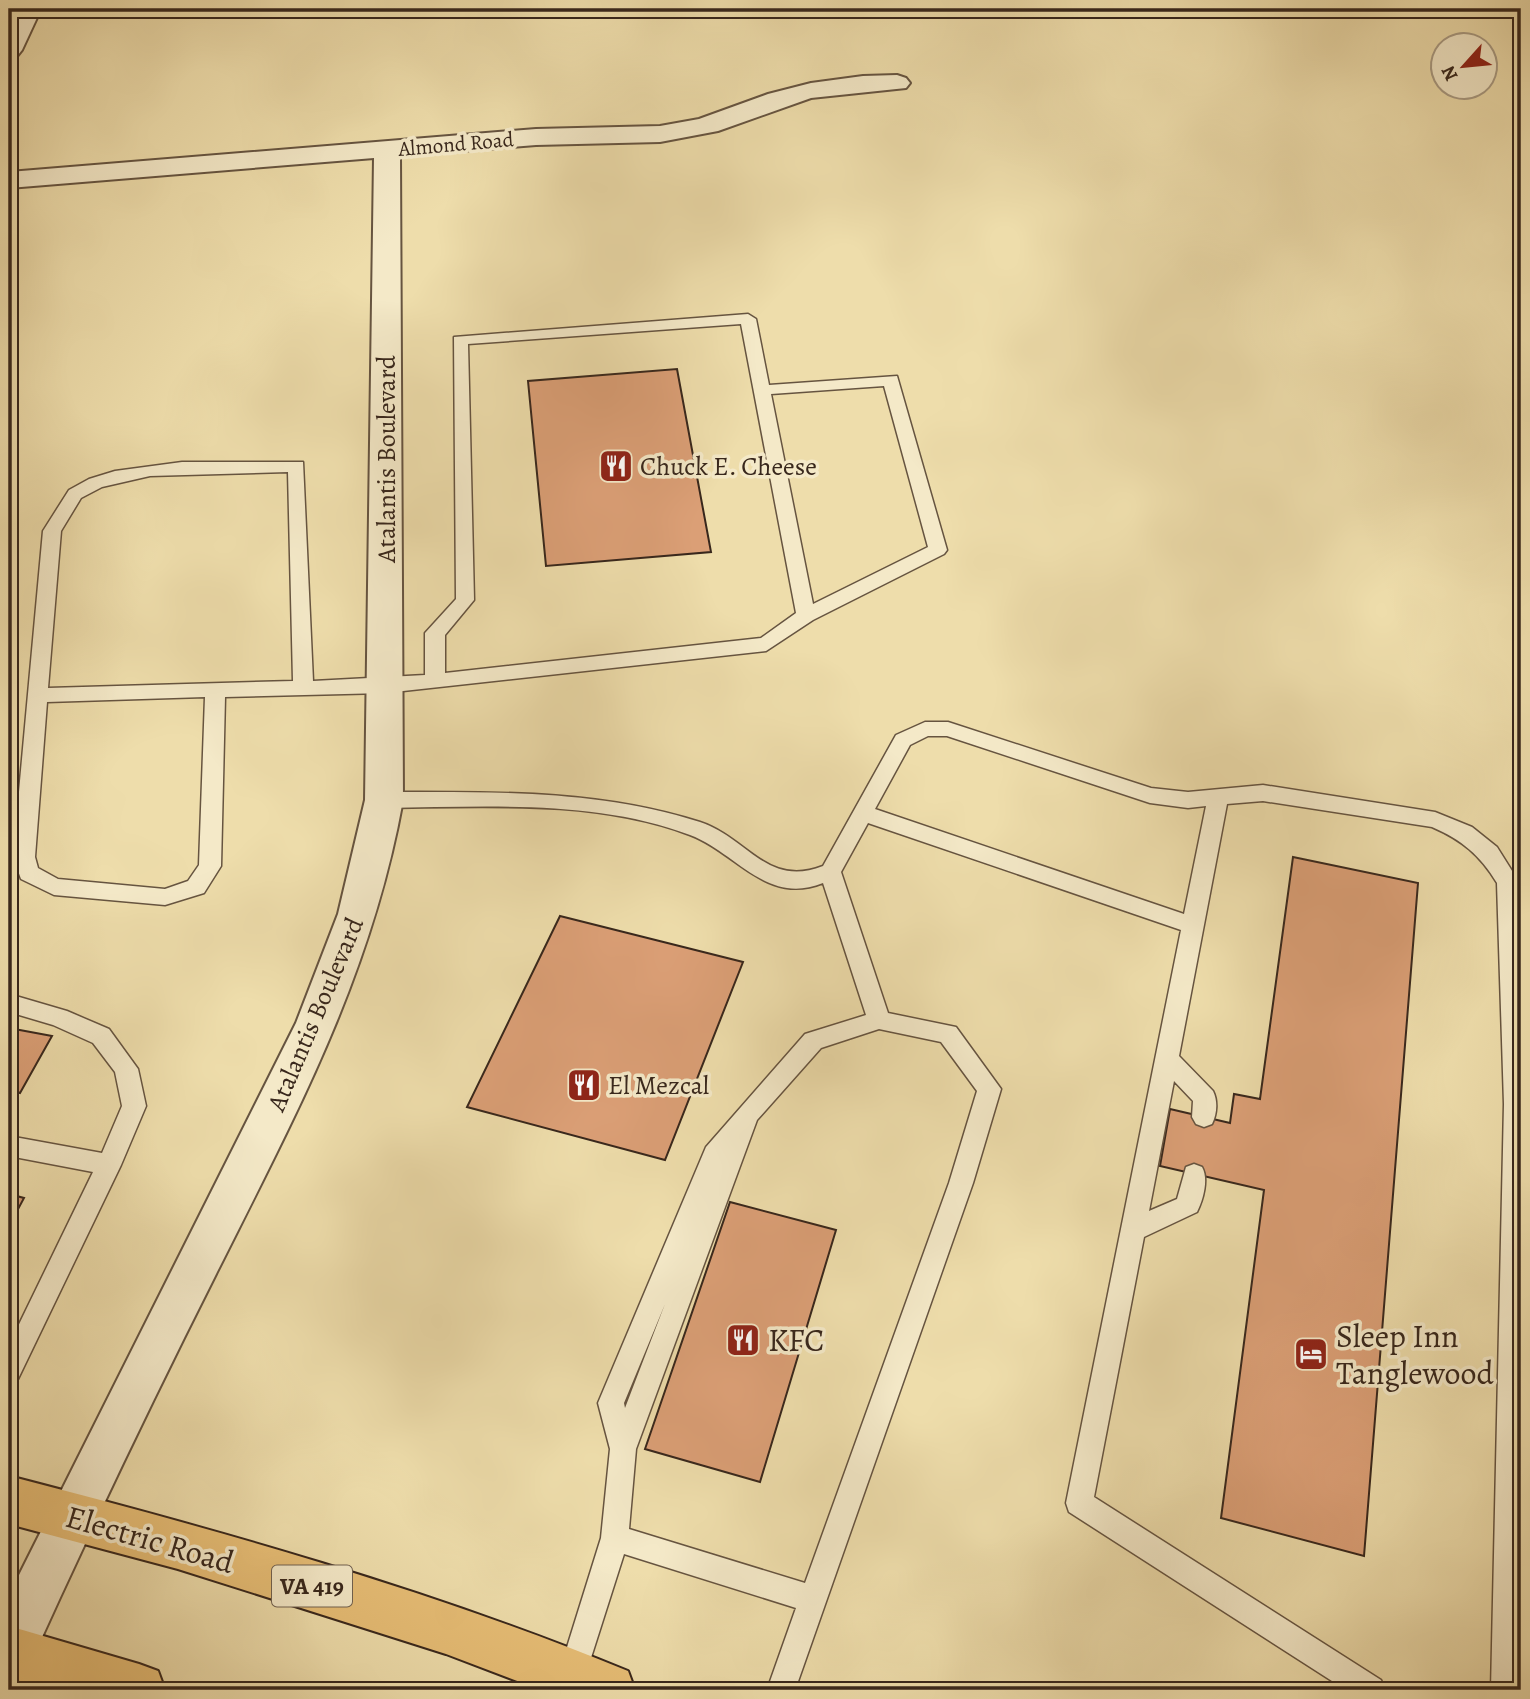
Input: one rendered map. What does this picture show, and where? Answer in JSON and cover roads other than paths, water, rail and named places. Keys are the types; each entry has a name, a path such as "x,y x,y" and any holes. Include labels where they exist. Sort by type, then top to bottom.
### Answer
{"main road":[{"name":"Electric Road","path":"9,1500 178,1545 446,1628 590,1683"},
{"path":"9,1652 106,1686"}],"street":[{"path":"9,50 29,9"},
{"name":"Almond Road","path":"9,180 536,137 615,139 702,127 809,91 858,82 897,83"},
{"name":"Atalantis Boulevard","path":"9,1652 70,1515 254,1153 319,1017 355,922 377,849 384,800 387,150"}],"lane":[{"path":"435,680 435,633 465,600 460,340 748,319 806,615"},
{"path":"39,695 303,686 385,686 766,644 806,615 938,550 891,380 764,390"},
{"path":"215,690 210,866 196,887 165,897 54,887 29,873 24,857 52,531 72,496 93,482 119,474 220,467 297,466 303,686"},
{"path":"384,800 516,801 592,807 673,821 703,831 773,879 787,883 810,883 830,872 903,740 925,729 948,729 1150,795 1188,800 1263,793 1434,820 1465,833 1490,853 1508,882 1516,1104 1505,1690"},
{"path":"1218,798 1079,1503 1371,1690"},
{"path":"862,813 1193,925"},
{"path":"830,872 879,1020"},
{"path":"9,1003 59,1017 101,1036 126,1069 134,1107 109,1165 12,1359"},
{"path":"590,1683 615,1538 623,1449 749,1113 813,1041 879,1020 948,1034 989,1089 961,1183 811,1599 782,1690"},
{"path":"1167,1059 1205,1098 1203,1117"},
{"path":"9,1146 109,1165"},
{"path":"1133,1230 1188,1205 1194,1174"},
{"path":"615,1538 811,1599"}],"place":[{"name":"Chuck E. Cheese","path":"616,466"},
{"name":"El Mezcal","path":"584,1085"},
{"name":"KFC","path":"743,1340"},
{"name":"Sleep Inn Tanglewood","path":"1311,1354"}]}
